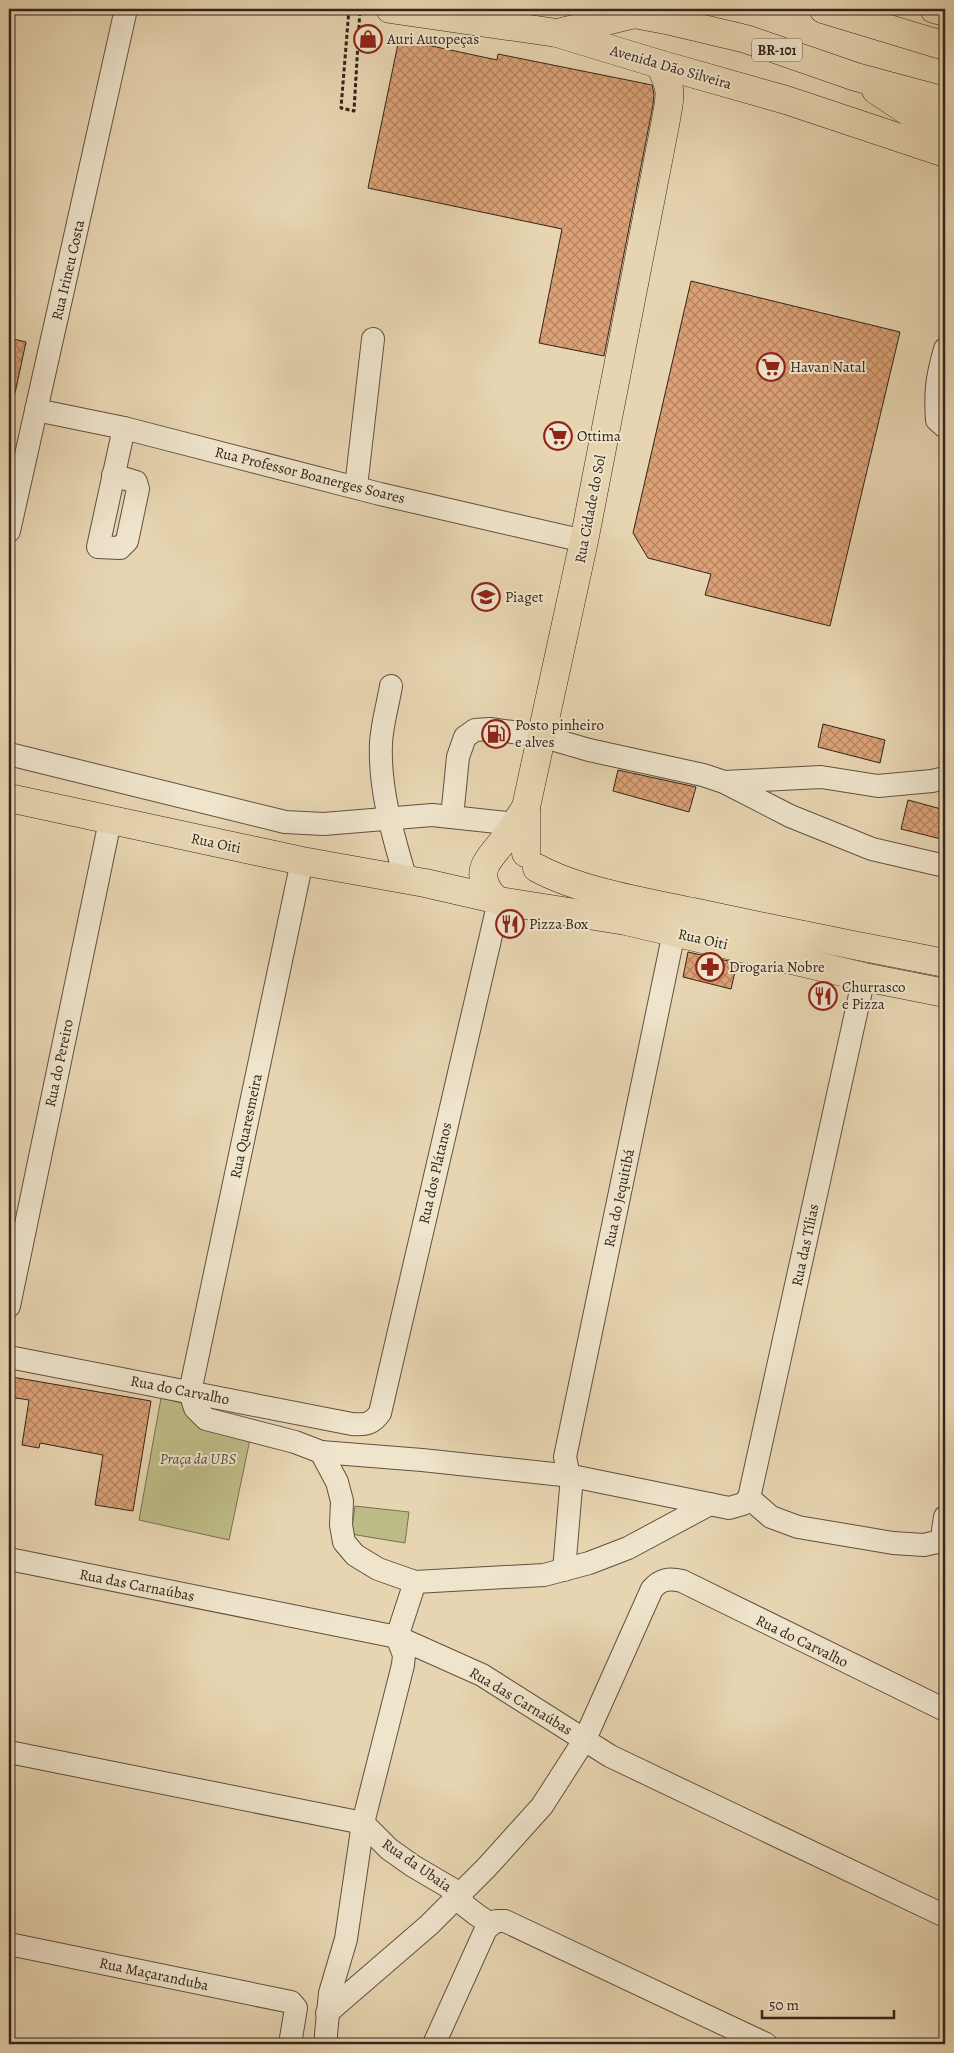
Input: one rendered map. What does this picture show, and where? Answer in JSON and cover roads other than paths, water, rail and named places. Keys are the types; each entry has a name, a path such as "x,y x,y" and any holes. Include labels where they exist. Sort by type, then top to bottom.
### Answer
{"main road":[{"name":"Avenida Dão Silveira","path":"390,9 557,32 659,64 786,100 945,153"},
{"name":"BR-101","path":"607,9 746,39 856,77 945,101"},
{"path":"823,9 945,46"},
{"path":"934,9 945,12"},
{"path":"557,32 636,14"},
{"name":"Rua Cidade do Sol","path":"488,861 520,815 541,736 584,541 670,92 667,79 659,64"},
{"path":"856,77 912,114 945,129"},
{"name":"Rua Oiti","path":"9,798 302,861 504,901 626,921 864,977 945,993"},
{"name":"Rua Cidade do Sol","path":"520,815 531,861"},
{"path":"514,849 531,861 537,883 530,896 504,901 486,886 484,878 488,861 502,850 514,849"},
{"name":"Rua Oiti","path":"415,882 488,861"},
{"name":"Rua Oiti","path":"531,861 565,881 655,903 945,963"}],"street":[{"name":"Rua Irineu Costa","path":"9,530 126,9"},
{"path":"356,487 373,339"},
{"path":"945,349 937,378 936,392 938,420 945,428"},
{"name":"Rua Professor Boanerges Soares","path":"36,410 124,428 356,487 584,541"},
{"path":"113,476 124,428"},
{"path":"391,686 381,742 384,792 389,818 415,882"},
{"path":"452,817 458,757 465,737 475,730 490,729 541,736 724,782 790,816 872,849 945,866"},
{"path":"9,754 285,822 324,824 432,815 452,817 520,815"},
{"path":"724,782 821,776 878,786 945,778"},
{"path":"234,846 247,814"},
{"name":"Rua do Pereiro","path":"9,1306 110,820"},
{"name":"Rua Quaresmeira","path":"190,1392 302,861"},
{"name":"Rua dos Plátanos","path":"352,1424 366,1425 374,1421 380,1413 504,901"},
{"name":"Rua do Jequitibá","path":"564,1570 569,1470 565,1457 674,932"},
{"name":"Rua das Tílias","path":"743,1502 864,977"},
{"name":"Rua do Carvalho","path":"9,1358 352,1424"},
{"path":"190,1392 195,1408 206,1419 295,1442 321,1452 569,1470 729,1508 743,1502 771,1517 798,1527 893,1543 924,1545 945,1532"},
{"path":"321,1452 337,1482 342,1500 341,1525 344,1542 354,1555 378,1569 415,1582 544,1576 589,1563 628,1548 710,1504"},
{"name":"Rua das Carnaúbas","path":"9,1559 397,1638 482,1675 610,1756 945,1916"},
{"name":"Rua do Carvalho","path":"585,1739 652,1589 658,1583 671,1579 682,1581 945,1710"},
{"path":"330,2034 335,1972 346,1939 363,1824 403,1665 404,1656 397,1638 415,1582"},
{"path":"330,2034 429,1925 487,1867 542,1806 585,1739"},
{"path":"9,1752 363,1824"},
{"name":"Rua da Ubaia","path":"363,1824 389,1849 459,1893 464,1904 491,1924"},
{"path":"434,2044 486,1929 496,1921 505,1921 766,2044"},
{"name":"Rua Maçaranduba","path":"9,1944 291,2002 296,2012 330,2034"},
{"path":"290,2044 296,2012"}],"place":[{"name":"Auri Autopeças","path":"368,39"},
{"name":"Havan Natal","path":"771,367"},
{"name":"Ottima","path":"558,436"},
{"name":"Piaget","path":"486,597"},
{"name":"Posto pinheiro e alves","path":"496,734"},
{"name":"Pizza Box","path":"510,924"},
{"name":"Drogaria Nobre","path":"710,967"},
{"name":"Churrasco e Pizza","path":"823,996"}],"park label":[{"name":"Praça da UBS","path":"198,1459"}]}
